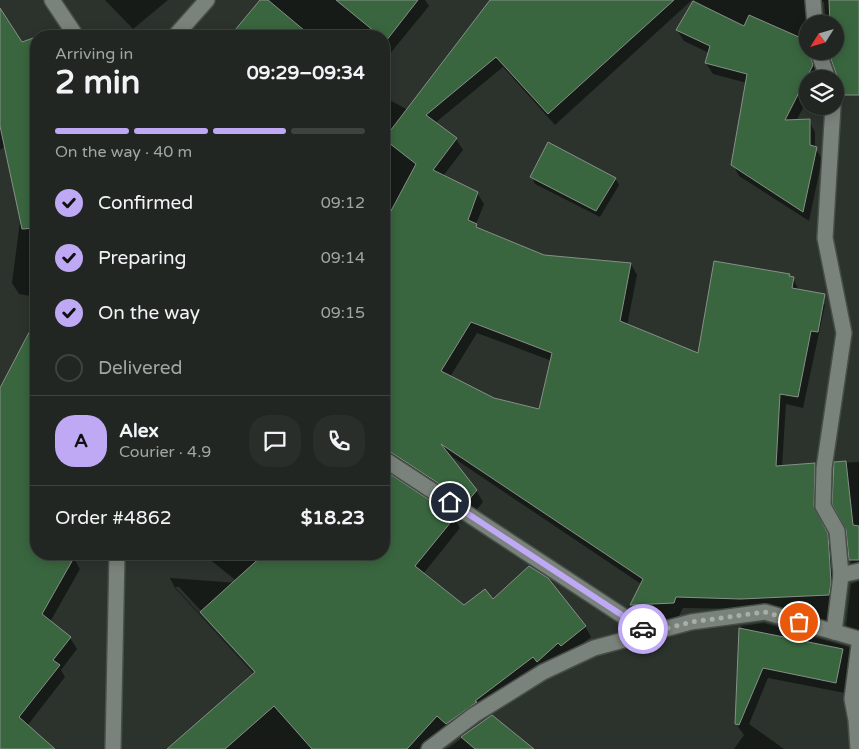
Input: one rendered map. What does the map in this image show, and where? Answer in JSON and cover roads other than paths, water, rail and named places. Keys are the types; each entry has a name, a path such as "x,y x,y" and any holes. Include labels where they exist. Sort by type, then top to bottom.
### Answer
{"street":[{"path":"52,0 72,30"},
{"path":"180,30 207,0"},
{"path":"813,0 814,15"},
{"path":"832,115 825,238 844,333 824,468 823,506 837,531 841,576 834,632"},
{"path":"390,463 649,633"},
{"path":"113,749 117,560"},
{"path":"841,576 859,572"},
{"path":"429,749 474,715 543,672 594,648 691,622 765,612 859,639"},
{"path":"858,749 852,699 859,645"}]}
